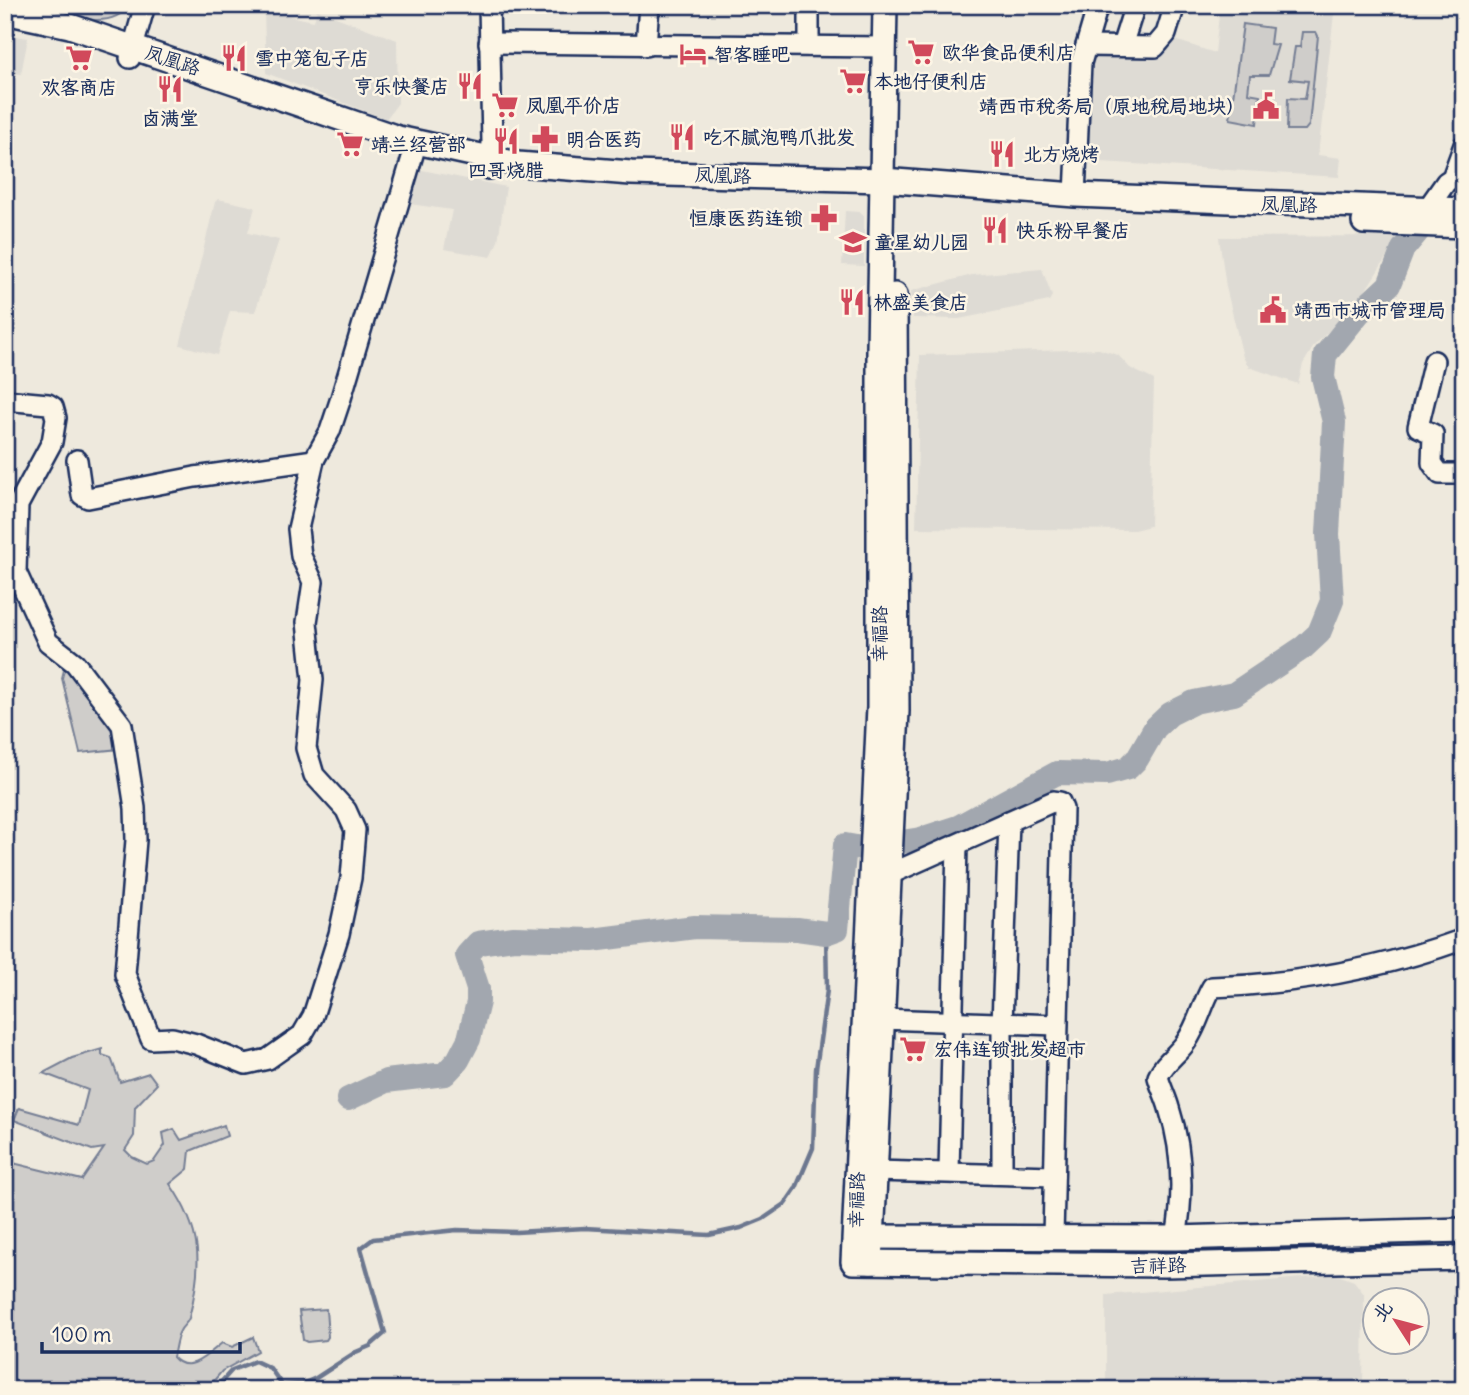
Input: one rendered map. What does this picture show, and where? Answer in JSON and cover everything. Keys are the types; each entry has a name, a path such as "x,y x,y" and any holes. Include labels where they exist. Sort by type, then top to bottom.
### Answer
{"main road":[{"name":"幸福路","path":"863,1237 875,1171 881,1019 883,823 897,711 885,5"},
{"name":"幸福路","path":"890,188 897,5"},
{"name":"凤凰路","path":"5,12 70,26 128,51 414,151 485,163 1400,224 1464,211"},
{"name":"凤凰路","path":"5,23 128,51 398,138 485,163"},
{"name":"凤凰路","path":"890,188 1075,195 1432,218 1464,226"},
{"name":"幸福路","path":"862,1262 865,983 884,863"},
{"name":"吉祥路","path":"863,1237 1176,1238 1464,1230"},
{"path":"1164,1265 1176,1238"},
{"name":"吉祥路","path":"862,1262 1164,1265 1464,1258"}],"street":[{"path":"128,51 138,5"},
{"path":"128,51 145,5"},
{"path":"482,5 485,163"},
{"path":"485,163 489,5"},
{"path":"646,46 649,5"},
{"path":"808,46 809,5"},
{"path":"1075,195 1081,63 1098,5"},
{"path":"1122,46 1135,5"},
{"path":"1086,46 1145,48 1160,44 1175,5"},
{"path":"489,43 885,47"},
{"path":"1432,218 1460,171 1464,145"},
{"path":"5,400 48,404 53,407 56,418 47,454 18,505 15,556 22,588 48,642 69,657 109,704 122,725 125,739 135,808 136,840 125,959 128,989 151,1039 172,1038 196,1044 246,1064 257,1063 276,1054 302,1035 313,1016 344,917 356,838 346,810 314,775 306,748 313,680 307,622 313,582 300,556 298,529 309,496 314,460 330,431 341,398 388,231 414,151"},
{"path":"1434,361 1418,427 1433,434 1432,463 1440,474 1464,474"},
{"path":"77,460 82,495 88,498 195,477 314,460"},
{"path":"884,863 957,845 1054,801 1060,802 1063,809 1053,1237"},
{"path":"1002,1173 1002,1024 1009,821"},
{"path":"949,1171 957,845"},
{"path":"1176,1238 1183,1200 1181,1171 1174,1124 1158,1077 1162,1068 1185,1044 1204,1011 1212,987 1250,988 1317,979 1388,964 1464,939"},
{"path":"881,1019 1056,1025"},
{"path":"875,1171 1054,1176"}],"shaded area":[{"path":"34,5 129,5 110,19 98,20 71,16"},
{"path":"1220,5 1335,5 1318,155 1341,158 1339,177 1086,161 1087,56 1159,51 1167,49 1172,39 1215,53"},
{"path":"317,10 397,40 398,103 386,119 266,73 264,11 314,21"},
{"path":"1243,24 1272,28 1270,44 1278,45 1269,75 1250,75 1248,93 1260,95 1257,124 1230,119"},
{"path":"1302,32 1316,32 1318,36 1309,125 1305,130 1287,130 1288,98 1305,99 1308,81 1290,79 1295,47 1300,47"},
{"path":"11,35 28,38 21,74 5,72"},
{"path":"417,169 506,187 498,241 491,257 444,249 452,210 403,203"},
{"path":"218,199 255,207 248,233 279,240 255,312 230,311 217,355 180,345 215,202"},
{"name":"童星幼儿园","path":"845,211 859,212 864,216 864,266 842,265"},
{"name":"靖西市城市管理局","path":"1400,236 1360,299 1314,346 1303,364 1298,384 1249,367 1243,357 1226,287 1219,237"},
{"path":"1042,269 1052,296 1049,301 959,319 913,318 911,291 972,275"},
{"path":"1099,349 1118,355 1130,368 1154,380 1150,526 1134,530 916,528 920,355"},
{"path":"72,668 108,708 119,749 80,753 62,678 64,670"},
{"path":"102,1049 102,1055 111,1058 120,1082 149,1073 157,1084 135,1107 134,1136 125,1150 132,1157 147,1164 154,1161 165,1145 163,1133 174,1129 181,1140 224,1125 227,1136 190,1151 188,1169 170,1184 181,1201 194,1232 198,1264 189,1318 181,1329 173,1357 179,1362 192,1364 222,1343 232,1347 253,1337 258,1351 222,1371 206,1390 5,1390 5,1161 82,1180 104,1148 92,1150 14,1120 19,1108 79,1125 88,1090 43,1073 72,1058"},
{"path":"1338,1275 1354,1281 1360,1289 1363,1390 1106,1390 1106,1295"},
{"path":"326,1309 326,1340 303,1340 299,1311"}],"waterway":[{"path":"348,1099 386,1081 445,1074 458,1060 469,1039 478,1002 478,989 467,955 478,943 514,938 592,940 695,927 797,929 826,933 837,929 845,845 862,848 921,839 958,827 1057,773 1107,774 1128,768 1137,759 1155,728 1170,714 1194,702 1234,694 1304,647 1319,633 1332,601 1328,534 1334,422 1323,377 1325,355 1359,313 1389,285 1403,249 1435,211"},
{"path":"214,1390 232,1370 255,1361 270,1368 282,1385 302,1384 370,1346 385,1333 361,1248 373,1239 457,1230 516,1232 585,1228 709,1235 741,1228 763,1219 785,1204 796,1188 813,1148 816,1069 827,990 826,933"}],"place":[{"name":"欧华食品便利店","path":"921,52"},
{"name":"智客睡吧","path":"693,54"},
{"name":"欢客商店","path":"79,58"},
{"name":"雪中笼包子店","path":"234,58"},
{"name":"本地仔便利店","path":"853,81"},
{"name":"亨乐快餐店","path":"470,86"},
{"name":"卤满堂","path":"170,89"},
{"name":"凤凰平价店","path":"505,105"},
{"name":"靖西市税务局（原地税局地块）","path":"1266,106"},
{"name":"吃不腻泡鸭爪批发","path":"682,137"},
{"name":"明合医药","path":"545,139"},
{"name":"四哥烧腊","path":"506,141"},
{"name":"靖兰经营部","path":"350,144"},
{"name":"北方烧烤","path":"1002,154"},
{"name":"恒康医药连锁","path":"824,218"},
{"name":"快乐粉早餐店","path":"995,230"},
{"name":"童星幼儿园","path":"853,242"},
{"name":"林盛美食店","path":"852,302"},
{"name":"靖西市城市管理局","path":"1273,310"},
{"name":"宏伟连锁批发超市","path":"913,1049"}]}
